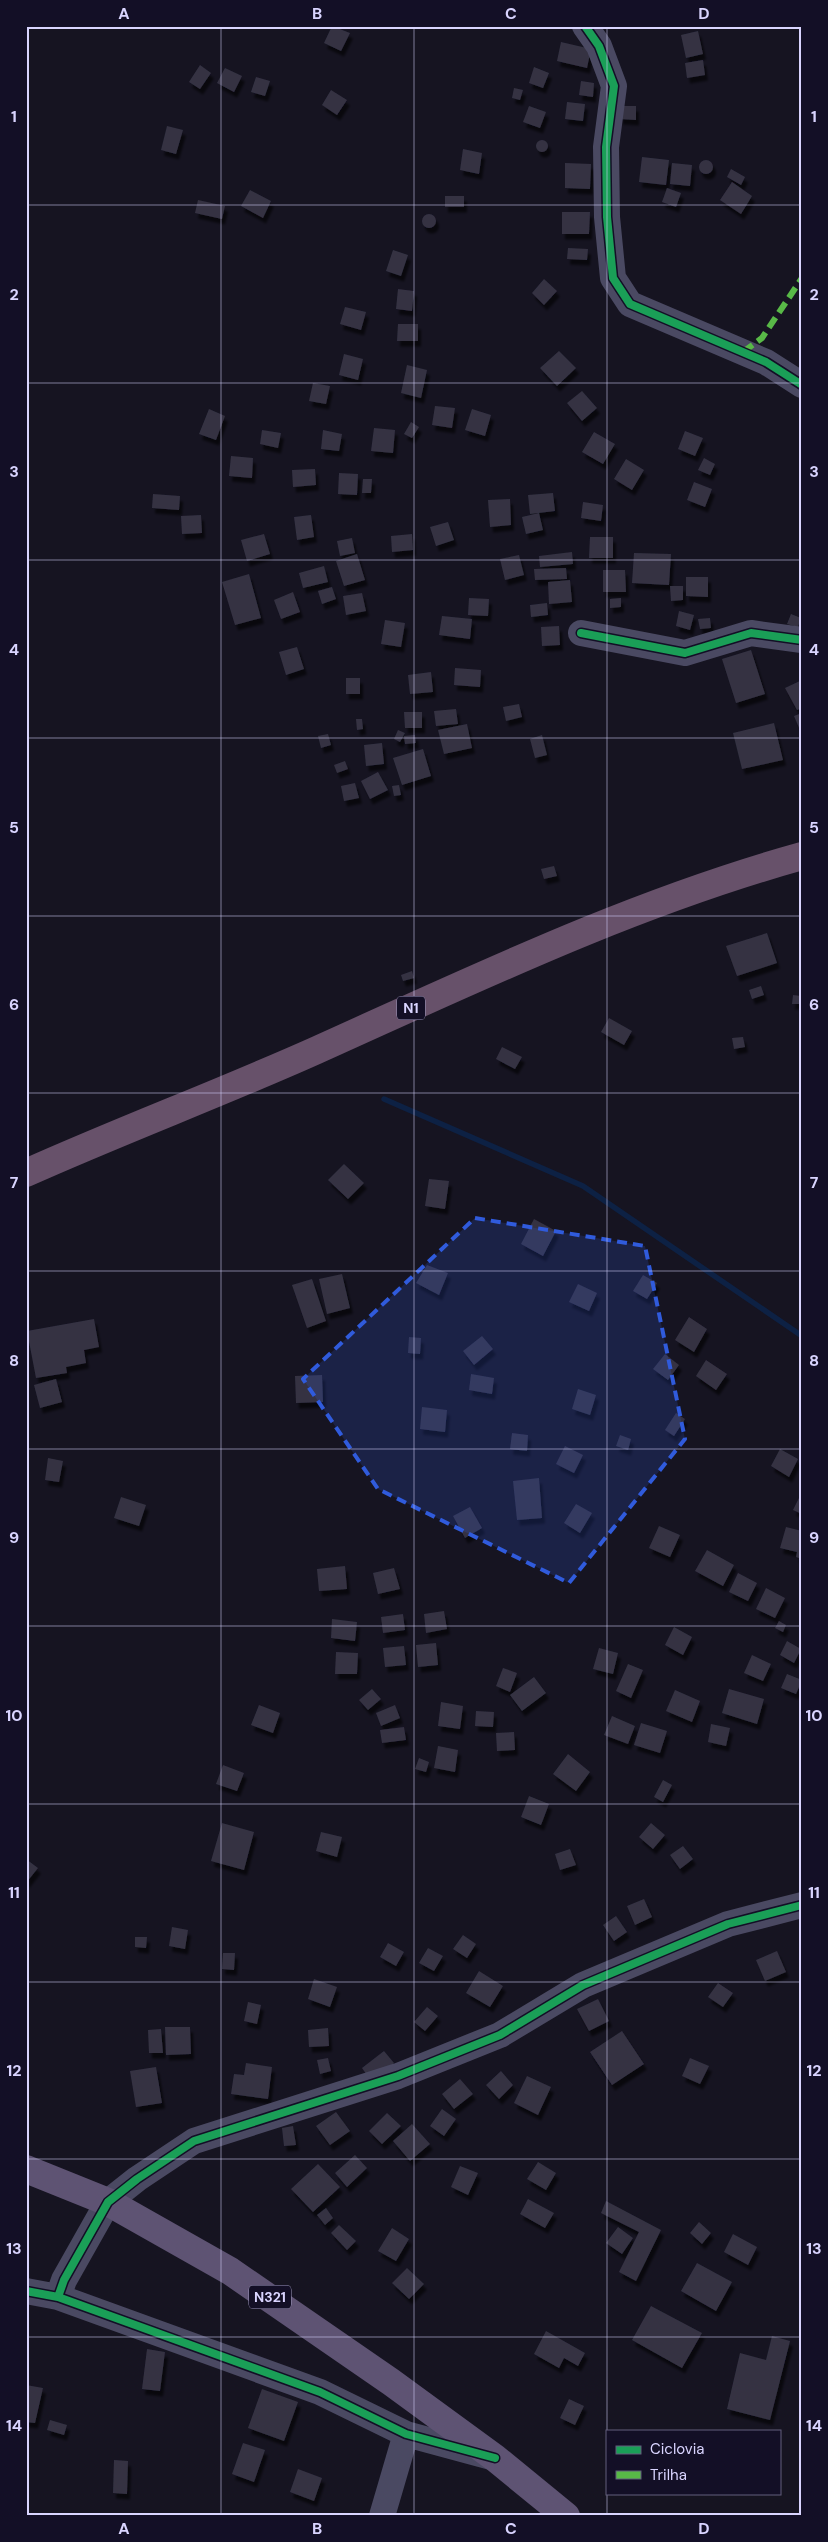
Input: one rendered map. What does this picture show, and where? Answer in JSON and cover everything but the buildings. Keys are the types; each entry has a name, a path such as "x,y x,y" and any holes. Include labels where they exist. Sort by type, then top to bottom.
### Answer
{"highway":[{"name":"N1","path":"26,1173 244,1082 582,931 729,876 802,856"}],"main road":[{"name":"N321","path":"26,2169 108,2202 230,2271 302,2318 495,2458 566,2516"}],"street":[{"path":"585,26 599,46 614,86 606,147 607,217 613,278 630,304 766,362 802,385"},
{"path":"581,634 685,653 751,633 802,640"},
{"path":"58,2297 68,2272 108,2202 137,2179 194,2141 398,2076 500,2035 583,1985 718,1928 802,1905"},
{"name":"N321","path":"26,2292 58,2297 320,2392 406,2434 495,2458"},
{"path":"382,2516 406,2434"}],"highlighted area":[{"path":"475,1218 645,1246 685,1439 569,1583 378,1489 303,1379"}],"waterway":[{"path":"384,1099 583,1186 802,1336"}],"marked path":[{"path":"743,352 762,338 802,278"}],"cycle path":[{"path":"585,26 599,46 614,86 606,147 607,217 613,278 630,304 766,362 802,385"},
{"path":"581,633 685,653 751,633 802,640"},
{"path":"58,2297 64,2280 108,2202 137,2179 194,2141 398,2076 500,2035 583,1985 728,1924 802,1905"},
{"path":"26,2291 58,2297 320,2392 406,2434 495,2458"}]}
